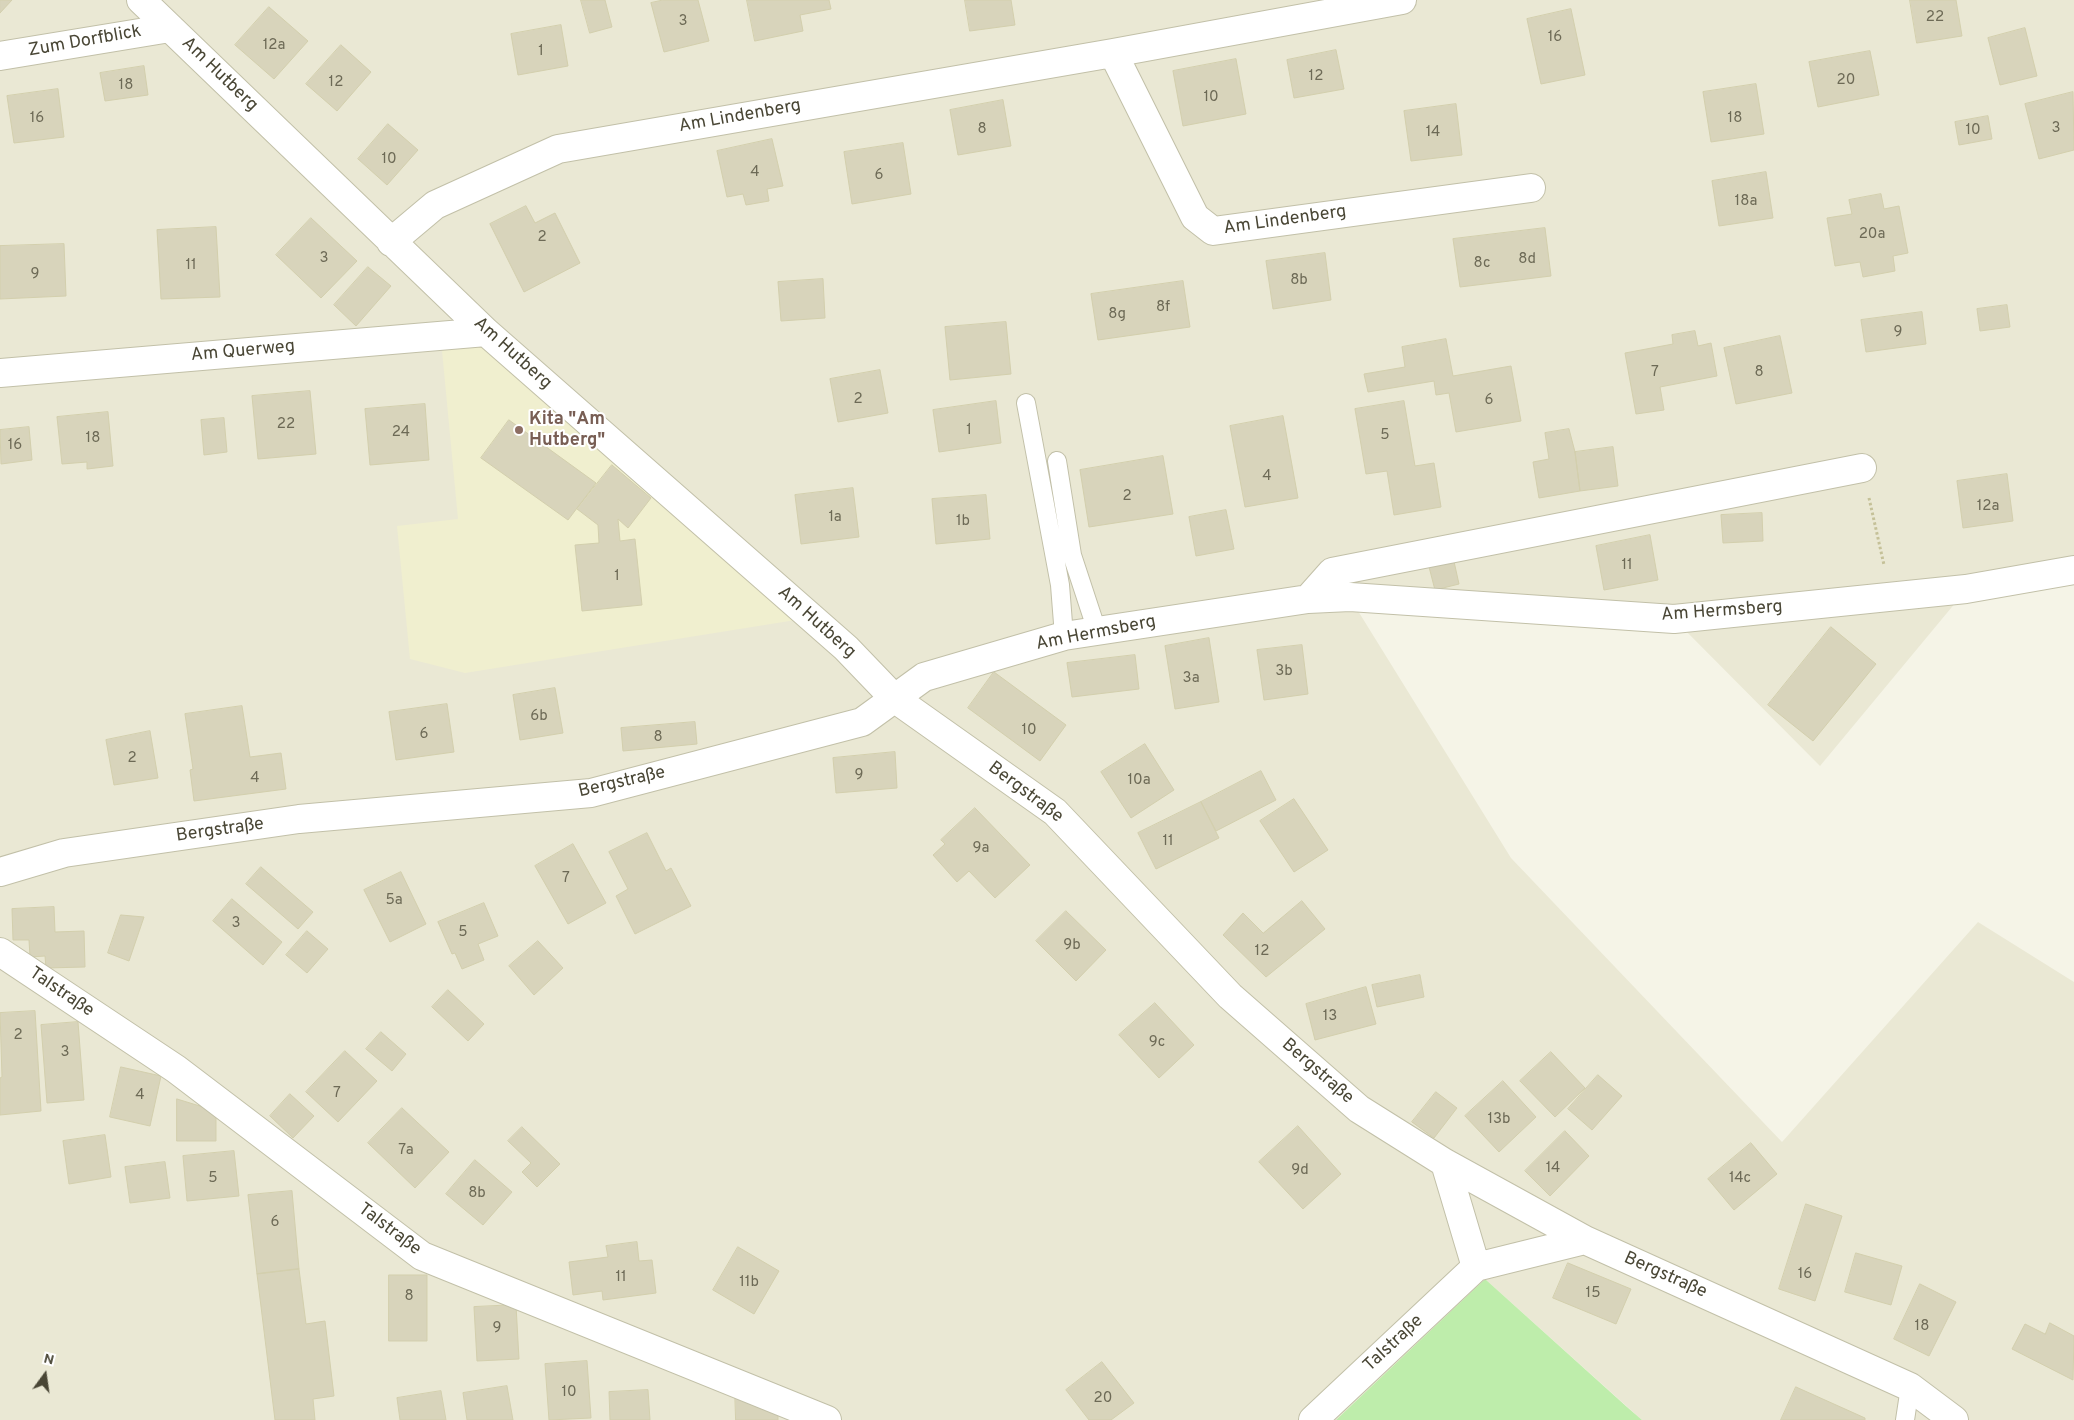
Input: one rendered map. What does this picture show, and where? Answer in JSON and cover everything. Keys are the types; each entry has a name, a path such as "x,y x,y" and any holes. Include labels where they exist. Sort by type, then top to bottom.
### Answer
{"street":[{"name":"Am Hutberg","path":"141,0 486,332 846,648 894,698"},
{"name":"Am Lindenberg","path":"391,242 435,205 558,149 1113,53 1402,0"},
{"name":"Zum Dorfblick","path":"0,56 170,28"},
{"name":"Am Lindenberg","path":"1113,53 1195,217 1212,230 1531,188"},
{"name":"Am Querweg","path":"0,373 486,332"},
{"path":"1308,599 1332,572 1864,480"},
{"name":"Am Hermsberg","path":"894,698 924,677 1064,636 1308,599 1350,597 1674,619 1966,590 2074,570"},
{"name":"Bergstraße","path":"0,872 64,853 299,819 591,793 862,722 894,698 1055,812 1230,996 1359,1109 1445,1163 1586,1240 1910,1387 1954,1420"},
{"name":"Talstraße","path":"0,952 176,1069 422,1256 827,1420"},
{"path":"1445,1163 1476,1267"},
{"name":"Talstraße","path":"1313,1420 1476,1267 1586,1240"}],"lane":[{"path":"1026,403 1060,585 1064,636"},
{"path":"1057,461 1072,555 1098,631"},
{"path":"1905,1420 1910,1387"}],"path":[{"path":"1864,480 1884,566"}],"shaded area":[{"path":"0,0 2074,0 2074,570 1966,590 1820,766 1674,619 1350,598 1511,858 1782,1142 1978,922 2074,982 2074,1420 1642,1420 1485,1279 1336,1420 0,1420"},
{"name":"Kita \"Am Hutberg\"","path":"483,337 802,619 465,673 410,659 397,526 458,519 441,340"}],"green space":[{"path":"1485,1279 1627,1407 1642,1420 1336,1420"}],"building":[{"path":"0,0 12,0 0,13"},
{"path":"581,0 605,0 612,27 590,33"},
{"path":"663,0 698,0 709,41 664,52 651,3"},
{"path":"747,0 829,0 831,9 800,15 803,31 755,41"},
{"path":"965,0 1011,0 1015,25 970,31"},
{"path":"1910,0 1956,0 1962,36 1917,43"},
{"path":"269,7 308,41 274,79 235,45"},
{"path":"1571,9 1585,75 1541,84 1527,19"},
{"path":"561,25 568,66 518,75 511,34"},
{"path":"2025,28 2037,76 2000,85 1988,38"},
{"path":"341,45 371,72 337,111 306,84"},
{"path":"1336,50 1344,89 1294,98 1287,60"},
{"path":"1870,51 1879,95 1818,107 1809,62"},
{"path":"1236,59 1246,114 1183,126 1173,71"},
{"path":"144,66 148,95 105,101 100,73"},
{"path":"1756,84 1764,134 1711,142 1703,92"},
{"path":"58,89 64,137 14,143 7,96"},
{"path":"2073,92 2074,150 2039,159 2025,104"},
{"path":"1003,100 1011,146 958,155 950,110"},
{"path":"1456,104 1462,155 1411,161 1404,111"},
{"path":"1988,116 1992,139 1959,145 1955,122"},
{"path":"388,124 418,150 387,185 358,159"},
{"path":"772,139 783,186 767,189 769,201 746,205 743,194 727,197 717,151"},
{"path":"903,143 911,194 852,204 844,152"},
{"path":"1766,172 1773,218 1719,226 1712,181"},
{"path":"1881,194 1884,209 1899,206 1908,253 1893,256 1895,271 1863,277 1860,262 1835,266 1827,218 1852,214 1849,200"},
{"path":"526,206 535,223 555,213 580,263 524,292 490,224"},
{"path":"311,218 357,261 321,298 276,255"},
{"path":"216,227 220,297 161,299 157,230"},
{"path":"1545,228 1551,276 1460,287 1453,239"},
{"path":"64,244 66,296 0,299 0,246"},
{"path":"1325,253 1331,300 1273,309 1266,261"},
{"path":"368,267 391,286 356,326 334,305"},
{"path":"823,279 825,318 781,321 778,282"},
{"path":"1183,281 1190,327 1098,340 1091,294"},
{"path":"2007,305 2010,327 1980,331 1977,309"},
{"path":"1922,312 1926,344 1866,352 1861,320"},
{"path":"1006,322 1011,374 950,380 945,327"},
{"path":"1695,331 1698,346 1711,343 1717,376 1660,387 1664,410 1636,414 1625,353 1673,344 1672,335"},
{"path":"1780,336 1792,393 1736,404 1724,348"},
{"path":"1446,339 1453,376 1511,366 1521,421 1456,432 1449,393 1436,395 1434,381 1368,392 1364,374 1405,367 1402,347"},
{"path":"880,370 888,413 838,422 830,379"},
{"path":"310,391 316,454 258,459 252,396"},
{"path":"996,401 1001,443 939,452 933,410"},
{"path":"1404,401 1415,466 1434,463 1441,507 1394,515 1387,471 1366,474 1355,409"},
{"path":"425,404 429,460 370,465 365,409"},
{"path":"108,412 113,466 87,469 87,462 62,464 57,417"},
{"path":"1283,416 1298,498 1245,507 1230,426"},
{"path":"224,418 227,452 204,455 201,420"},
{"path":"509,420 596,483 568,520 481,458"},
{"path":"29,427 32,460 1,464 0,430"},
{"path":"1569,429 1575,452 1580,491 1539,498 1533,462 1549,459 1545,433"},
{"path":"1613,447 1618,486 1580,491 1575,452"},
{"path":"1163,456 1173,514 1089,527 1080,470"},
{"path":"612,465 651,498 628,528 618,519 620,541 635,539 642,605 582,611 575,545 599,543 598,525 577,509"},
{"path":"2007,474 2013,521 1963,528 1957,481"},
{"path":"853,488 859,537 801,544 795,495"},
{"path":"986,495 990,539 936,544 932,499"},
{"path":"1226,510 1234,549 1196,556 1189,517"},
{"path":"1762,513 1763,541 1723,543 1721,515"},
{"path":"1650,535 1658,580 1604,590 1596,546"},
{"path":"1453,557 1459,584 1435,590 1428,563"},
{"path":"1831,627 1876,664 1813,741 1768,705"},
{"path":"1209,638 1219,702 1175,709 1165,646"},
{"path":"1302,645 1308,694 1264,700 1257,650"},
{"path":"1135,655 1139,689 1072,697 1067,663"},
{"path":"994,672 1066,725 1040,761 968,708"},
{"path":"555,688 563,733 520,740 513,695"},
{"path":"447,704 454,752 396,760 389,712"},
{"path":"242,706 250,757 281,753 286,789 194,801 190,770 193,769 185,714"},
{"path":"695,722 697,744 623,751 621,728"},
{"path":"150,731 158,778 114,785 106,740"},
{"path":"1145,744 1174,790 1131,818 1101,772"},
{"path":"895,752 897,788 836,793 833,758"},
{"path":"1261,771 1276,800 1216,831 1201,802"},
{"path":"1294,799 1328,850 1294,872 1260,821"},
{"path":"1201,802 1219,838 1156,869 1138,833"},
{"path":"975,808 1030,865 995,898 969,871 957,882 933,855 945,844 941,840"},
{"path":"647,833 666,871 671,868 691,906 635,934 616,896 628,889 609,852"},
{"path":"573,844 606,903 568,924 535,866"},
{"path":"261,867 313,912 298,929 246,884"},
{"path":"401,872 426,924 390,942 364,890"},
{"path":"232,899 282,942 263,965 213,921"},
{"path":"1302,901 1325,929 1266,977 1223,935 1243,913 1263,933"},
{"path":"484,903 498,936 478,944 484,960 462,969 455,953 452,954 438,922"},
{"path":"54,907 55,932 84,931 85,967 46,968 45,956 30,957 29,940 13,940 12,909"},
{"path":"1066,911 1106,950 1076,981 1036,941"},
{"path":"121,915 144,917 129,961 108,953"},
{"path":"307,931 328,949 307,973 286,955"},
{"path":"538,941 563,968 534,995 509,966"},
{"path":"1420,975 1424,997 1377,1007 1372,985"},
{"path":"1366,987 1376,1024 1315,1040 1306,1004"},
{"path":"448,990 484,1024 468,1041 432,1007"},
{"path":"1155,1003 1194,1045 1159,1078 1119,1035"},
{"path":"35,1011 41,1111 0,1115 0,1078 2,1077 0,1013"},
{"path":"78,1022 84,1100 47,1103 41,1025"},
{"path":"381,1032 406,1054 392,1071 366,1049"},
{"path":"345,1051 377,1081 338,1122 306,1092"},
{"path":"1551,1052 1585,1088 1555,1117 1520,1081"},
{"path":"121,1067 161,1076 150,1126 110,1117"},
{"path":"1598,1075 1622,1096 1592,1130 1568,1109"},
{"path":"1503,1081 1536,1117 1499,1152 1465,1116"},
{"path":"1436,1092 1457,1108 1434,1138 1412,1122"},
{"path":"290,1094 314,1116 293,1138 270,1116"},
{"path":"177,1099 216,1111 216,1141 177,1141"},
{"path":"402,1108 449,1152 415,1188 368,1143"},
{"path":"1298,1126 1341,1174 1303,1209 1259,1162"},
{"path":"522,1127 560,1164 537,1187 522,1172 531,1163 508,1141"},
{"path":"1565,1131 1589,1156 1550,1196 1525,1171"},
{"path":"105,1135 111,1177 69,1184 63,1141"},
{"path":"1751,1143 1777,1174 1734,1210 1708,1179"},
{"path":"234,1151 239,1196 187,1201 183,1156"},
{"path":"475,1160 512,1192 483,1225 446,1194"},
{"path":"165,1162 170,1198 130,1203 125,1167"},
{"path":"292,1191 299,1269 257,1274 248,1195"},
{"path":"1806,1204 1842,1216 1815,1301 1779,1289"},
{"path":"637,1242 639,1261 652,1260 656,1293 603,1300 602,1291 573,1295 569,1262 608,1257 606,1246"},
{"path":"738,1247 779,1271 754,1314 713,1290"},
{"path":"1856,1253 1902,1266 1891,1305 1845,1292"},
{"path":"1568,1263 1631,1289 1616,1324 1553,1298"},
{"path":"299,1269 306,1324 325,1321 334,1396 313,1399 315,1420 275,1420 257,1274"},
{"path":"389,1275 427,1275 427,1341 389,1341"},
{"path":"1920,1284 1956,1302 1929,1356 1894,1339"},
{"path":"516,1305 519,1359 477,1361 474,1307"},
{"path":"2050,1323 2074,1336 2073,1380 2012,1349 2025,1324 2045,1334"},
{"path":"587,1361 591,1418 549,1420 545,1364"},
{"path":"1102,1362 1134,1403 1111,1420 1089,1420 1066,1390"},
{"path":"507,1386 513,1420 467,1420 463,1393"},
{"path":"1796,1387 1865,1418 1865,1420 1781,1420"},
{"path":"648,1390 650,1420 610,1420 609,1392"},
{"path":"735,1390 778,1410 778,1420 736,1420"},
{"path":"441,1391 446,1420 400,1420 397,1398"}],"place":[{"name":"Kita \"Am Hutberg\"","path":"519,430"}]}
